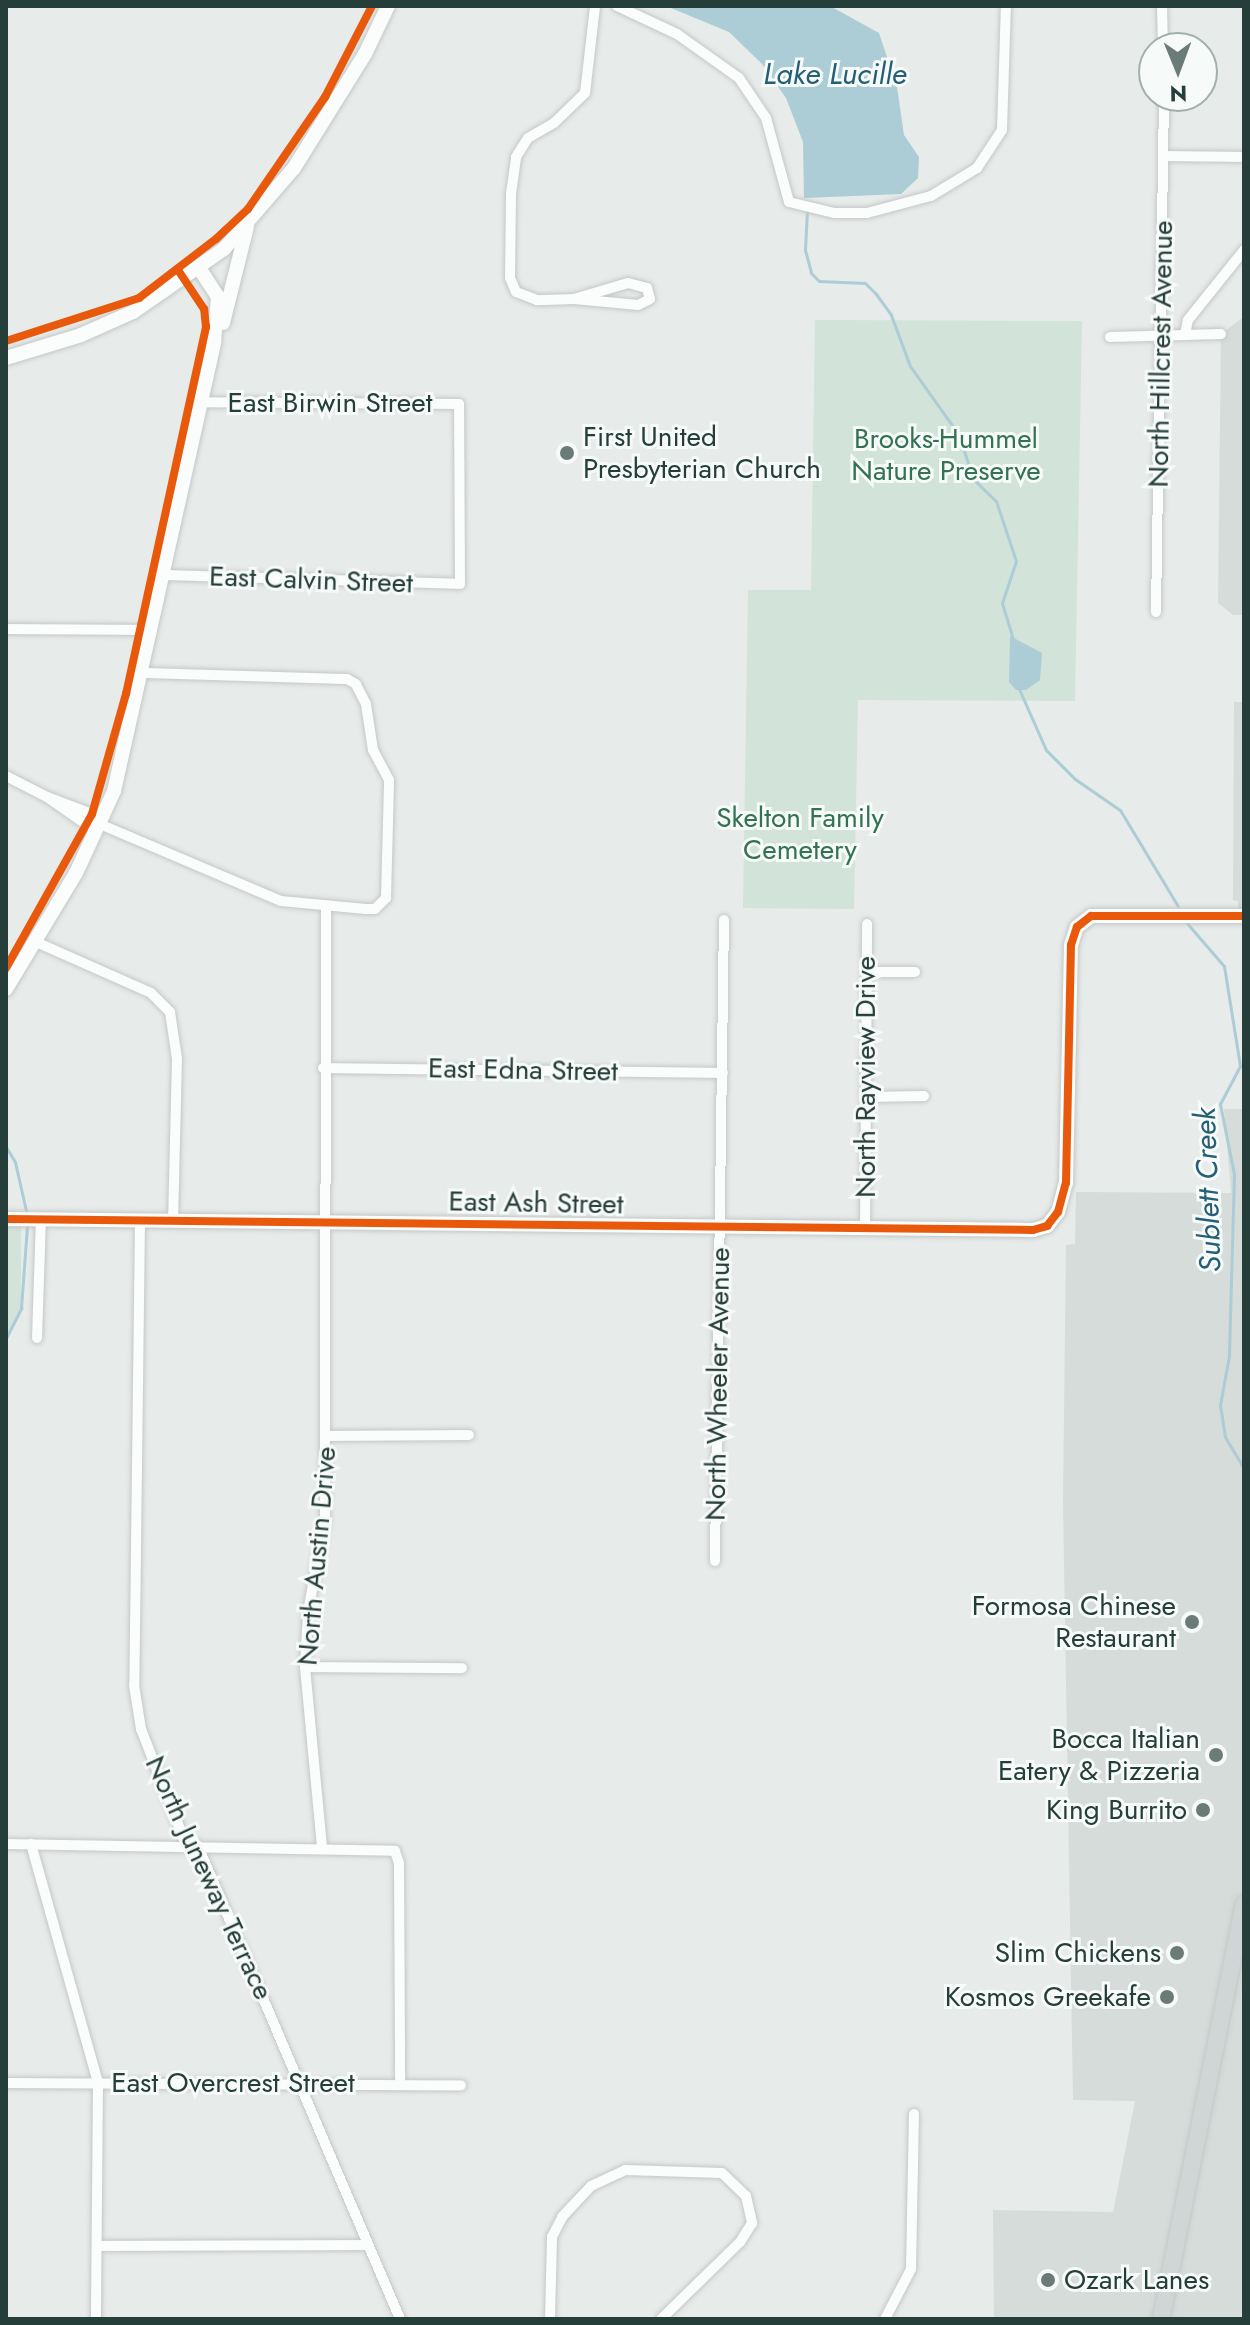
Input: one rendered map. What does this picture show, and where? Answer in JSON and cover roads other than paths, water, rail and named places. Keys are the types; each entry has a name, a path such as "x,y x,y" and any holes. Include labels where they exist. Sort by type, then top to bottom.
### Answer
{"main road":[{"path":"1161,2319 1244,1904"}],"street":[{"path":"6,358 107,325 200,269 247,227 294,168 359,64 388,6"},
{"path":"574,299 628,283 640,283 651,294 638,305 574,299 537,300 516,292 510,278 511,194 516,157 528,138 554,123 585,93 595,6"},
{"path":"617,6 677,34 739,78 766,118 783,193 802,209 867,213 931,196 977,168 1002,130 1006,6"},
{"path":"1162,6 1163,32"},
{"name":"North Hillcrest Avenue","path":"1156,612 1164,112"},
{"path":"1165,156 1244,157"},
{"path":"214,342 226,317 247,227"},
{"path":"1185,335 1188,320 1244,250"},
{"path":"6,989 102,825 143,673 214,342 218,297 200,269"},
{"path":"1110,337 1221,334"},
{"name":"East Birwin Street","path":"201,402 459,404 460,584"},
{"name":"East Calvin Street","path":"162,575 460,584"},
{"path":"6,629 152,630"},
{"path":"6,776 47,797 92,814 102,825 268,896 326,908 382,905 387,889 389,780 373,750 366,704 356,684 347,679 143,673"},
{"name":"North Austin Drive","path":"322,1847 305,1667 308,1612 325,1519 323,1068 326,908"},
{"name":"East Ash Street","path":"6,1219 1033,1230 1047,1226 1058,1212 1066,1183 1071,945 1077,927 1091,916 1244,916"},
{"name":"North Wheeler Avenue","path":"715,1561 724,920"},
{"name":"North Rayview Drive","path":"865,1230 867,924"},
{"path":"36,942 151,993 174,1024 173,1222"},
{"path":"866,972 915,972"},
{"name":"East Edna Street","path":"323,1068 723,1073"},
{"path":"866,1097 924,1096"},
{"path":"37,1338 41,1219"},
{"name":"North Juneway Terrace","path":"140,1221 136,1705 183,1837 198,1846 400,2319"},
{"path":"326,1436 469,1435"},
{"path":"305,1667 462,1668"},
{"path":"6,1844 383,1848 398,1857 400,2085"},
{"path":"31,1844 98,2083 96,2319"},
{"name":"East Overcrest Street","path":"6,2083 461,2085"},
{"path":"885,2319 911,2269 914,2114"},
{"path":"550,2319 550,2249 562,2217 591,2186 625,2170 710,2170 733,2179 746,2196 752,2215 747,2233 661,2319"},
{"path":"97,2246 367,2245"}],"water":[{"name":"Lake Lucille","path":"666,6 830,6 879,33 897,87 904,135 919,157 918,178 901,194 804,198 803,142 786,98 762,64 729,32"},
{"path":"1010,636 1042,653 1040,680 1026,690 1016,690 1009,682"}],"waterway":[{"name":"Sublett Creek","path":"807,210 805,250 811,273 819,281 865,283 876,294 891,315 910,366 959,435 973,479 996,501 1016,561 1002,603 1013,638"},
{"name":"Sublett Creek","path":"1019,689 1046,750 1075,779 1120,810 1178,906"},
{"name":"Sublett Creek","path":"1186,922 1224,966 1240,1066 1220,1104 1234,1174 1229,1356 1220,1405 1225,1437 1244,1469"},
{"path":"6,1147 15,1162 26,1211"},
{"path":"6,1338 21,1308 27,1226"}],"place":[{"name":"First United Presbyterian Church","path":"567,453"},
{"name":"Formosa Chinese Restaurant","path":"1192,1622"},
{"name":"Bocca Italian Eatery & Pizzeria","path":"1216,1755"},
{"name":"King Burrito","path":"1203,1810"},
{"name":"Slim Chickens","path":"1177,1953"},
{"name":"Kosmos Greekafe","path":"1167,1997"},
{"name":"Ozark Lanes","path":"1048,2280"}],"park label":[{"name":"Brooks-Hummel Nature Preserve","path":"946,455"},
{"name":"Skelton Family Cemetery","path":"800,834"}]}
